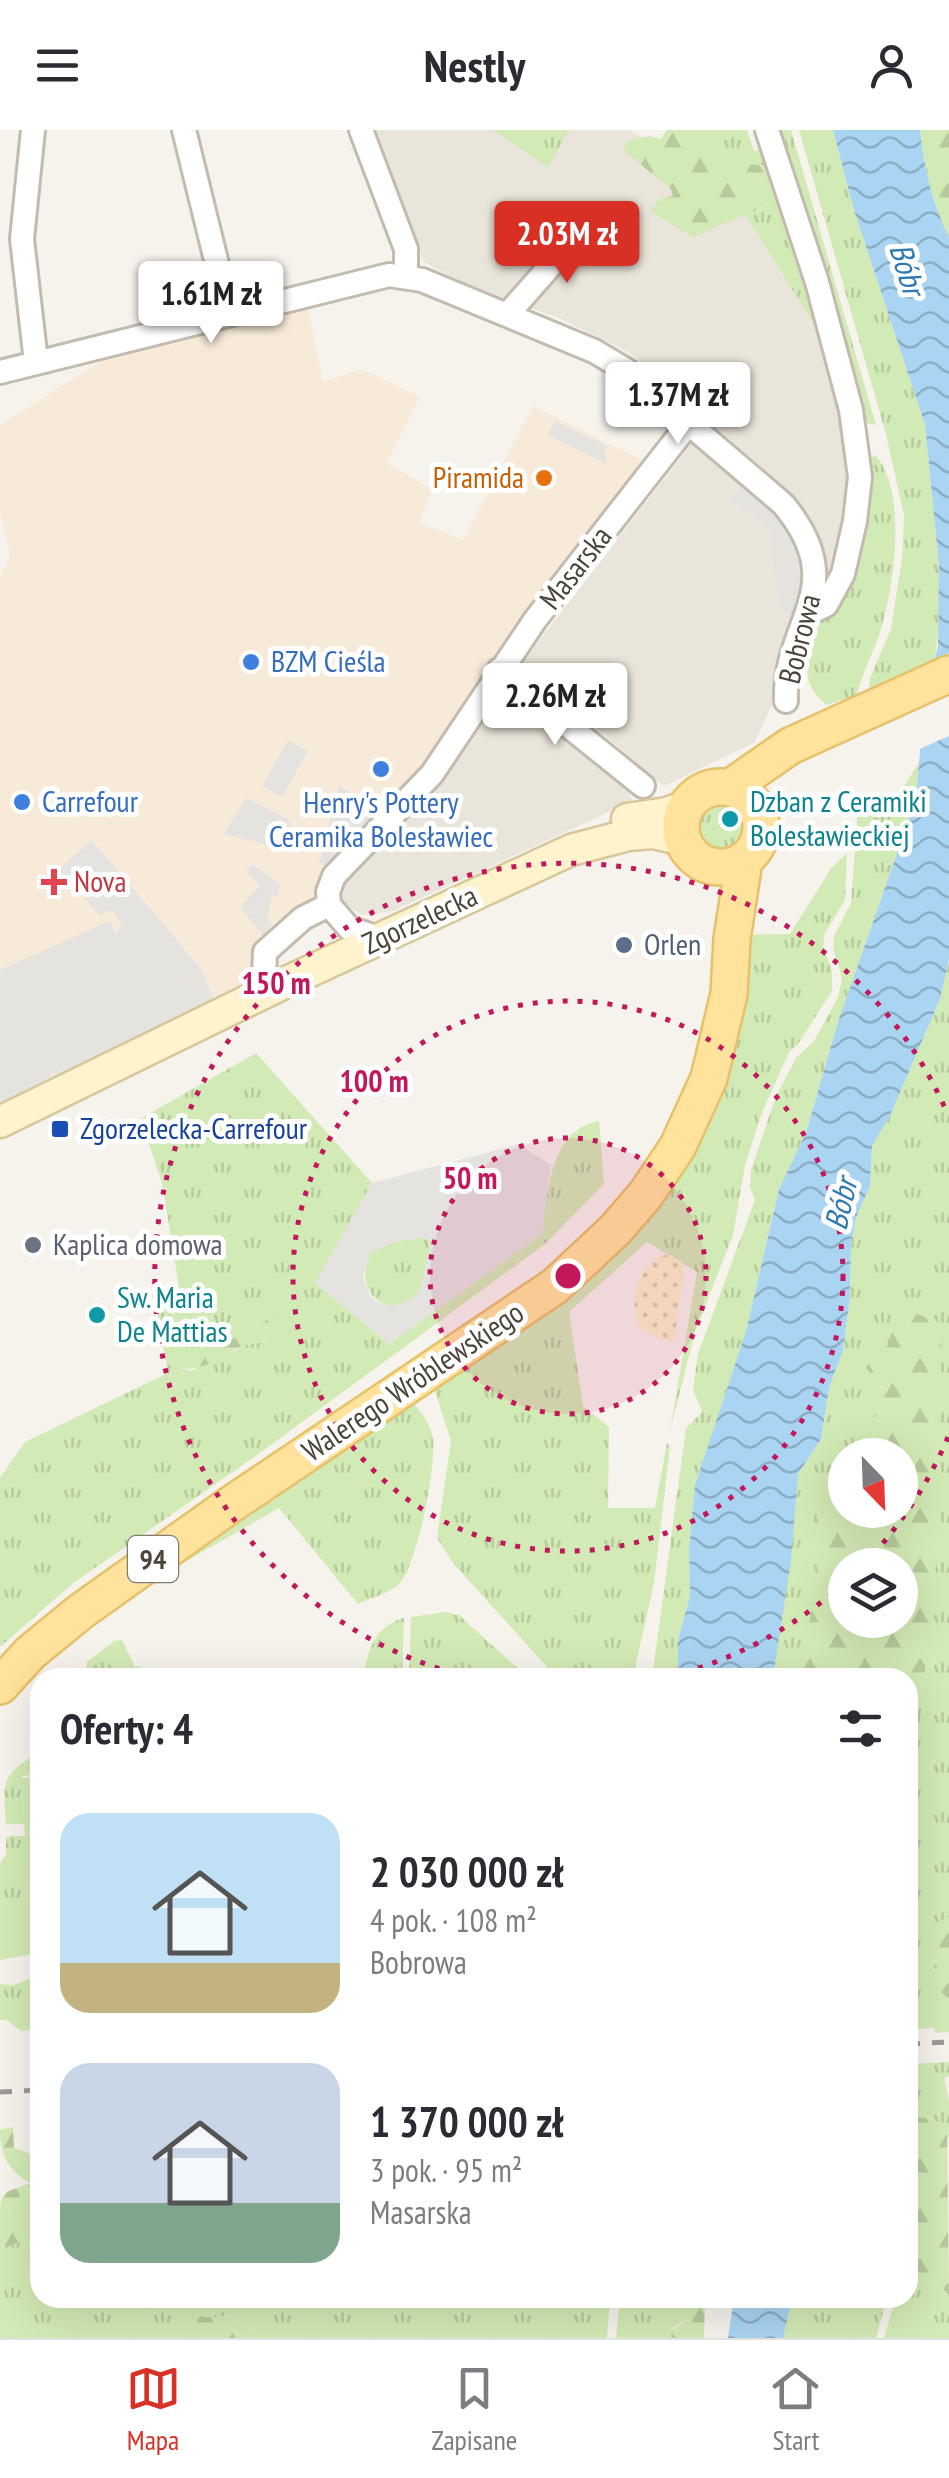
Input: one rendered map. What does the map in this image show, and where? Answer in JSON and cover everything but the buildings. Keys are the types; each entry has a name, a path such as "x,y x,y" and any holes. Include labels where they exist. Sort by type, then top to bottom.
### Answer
{"main road":[{"name":"94","path":"744,860 758,843 762,830 744,798 759,798 772,778 823,733 949,674"},
{"path":"744,798 708,788 692,837 727,866 744,860"},
{"name":"Walerego Wróblewskiego","path":"692,837 716,881 732,940"},
{"name":"Walerego Wróblewskiego","path":"0,1686 30,1653 132,1574 555,1286 592,1254 646,1194 678,1146 709,1078 725,1016 744,860"}],"street":[{"path":"33,130 22,239 36,362"},
{"path":"184,130 229,313"},
{"path":"360,130 406,249 406,276"},
{"path":"767,130 822,300 851,410 860,477 843,574 826,605 810,613"},
{"path":"507,315 588,223"},
{"name":"Bobrowa","path":"0,372 370,278 406,276 507,315 626,370 794,517 812,558 815,582 810,613 794,649 785,684 786,701"},
{"name":"Masarska","path":"329,905 328,892 334,876 432,774 499,670 689,423"},
{"path":"499,670 643,786"},
{"name":"Zgorzelecka","path":"0,1122 278,986 570,850 628,835 692,837"},
{"path":"278,986 264,977 265,952 303,918 329,905 349,928 381,939"}],"shaded area":[{"path":"370,130 496,130 547,168 569,130 630,130 669,153 745,214 815,326 839,418 860,477 855,521 755,742 664,786 521,664 708,422 632,354 559,318 472,288 424,262"},
{"path":"308,308 323,382 362,369 420,397 387,463 432,490 419,523 463,540 533,406 656,467 328,892 283,933 264,977 0,1122 0,578 10,556 0,510 0,425 106,358"},
{"path":"555,421 608,446 604,452 606,464 547,435"},
{"path":"751,475 805,536 806,619 779,607 769,528 730,498"},
{"path":"502,693 622,781 633,801 393,911 362,915 340,900 339,883 447,767"},
{"path":"288,740 308,751 282,797 262,786"},
{"path":"339,786 384,811 328,867 319,864"},
{"path":"246,798 288,819 292,827 288,850 224,834"},
{"path":"92,840 202,970 219,1013 67,1074 50,1073 56,1086 0,1111 0,970 110,921 116,933 122,926 114,912 100,916 59,869"},
{"path":"252,864 280,884 278,896 272,896 267,919 272,924 263,935 240,907 260,886 246,871"},
{"path":"519,1144 551,1165 542,1234 389,1344 315,1283 372,1183","holes":["423,1237 431,1242 420,1289 410,1300 392,1306 370,1296 363,1277 371,1252"]}],"green space":[{"path":"494,130 569,130 548,168"},
{"path":"667,130 688,130 738,167 772,167 780,191 763,207 693,237 650,211 660,199 673,196 671,189 624,151 627,141 650,136 661,139"},
{"path":"688,130 747,130 754,151 765,148 772,167 738,167"},
{"path":"773,130 791,130 876,425 862,423"},
{"path":"799,130 833,130 854,210 925,425 939,566 940,613 935,659 869,690 870,678 891,629 904,516 886,434"},
{"path":"920,130 949,130 949,237 930,185"},
{"path":"780,191 820,321 815,326 745,214 763,207"},
{"path":"875,455 892,491 895,514 890,589 881,629 857,695 827,705 810,683 807,666 813,639 809,636 848,577 860,551 866,462"},
{"path":"920,761 916,799 838,1022 806,1133 779,1189 746,1331 695,1485 689,1549 690,1596 678,1640 678,1668 653,1668 686,1428 702,1412 693,1389 698,1354 755,1200 750,1187 751,1170 776,1096 796,1058 814,1041 838,997 842,978 833,948 834,936 851,903 858,807 895,800"},
{"path":"722,801 740,808 747,826 740,844 722,851 704,844 697,826 704,808"},
{"path":"847,853 845,900 825,933 823,946 832,971 832,991 789,1052 761,1115 745,1165 733,1235 695,1332 670,1431 697,1272 647,1242 569,1312 583,1406 609,1427 608,1508 655,1508 667,1443 670,1446 654,1583 635,1668 548,1668 453,1563 437,1538 451,1441 435,1391 438,1384 673,1182 744,935 790,934 832,867"},
{"path":"949,959 949,2027 918,2029 918,1668 774,1668 798,1473 821,1439 829,1388 843,1350 851,1244 856,1218 870,1186 872,1146 890,1116 940,999"},
{"path":"256,1053 372,1183 316,1283 389,1344 542,1234 549,1183 560,1150 582,1127 599,1121 604,1184 545,1244 257,1455 72,1584 0,1647 0,1478 25,1442 168,1373 153,1291 179,1287 162,1182 140,1119","holes":["299,1298 269,1341 246,1345 191,1371 179,1368 282,1312"]},
{"path":"423,1237 431,1241 420,1289 401,1306 379,1302 366,1282 371,1252"},
{"path":"300,1296 294,1320 279,1336 237,1348 196,1368 178,1368 282,1312"},
{"path":"899,1307 946,1325 938,1359 940,1525 918,1737 918,1668 803,1668 817,1566 814,1519 828,1509 828,1528 918,1528 918,1438 865,1438 881,1405 875,1381 866,1367 888,1345 886,1327"},
{"path":"415,1405 432,1434 432,1471 413,1555 396,1587 358,1604 279,1508 164,1574 372,1429"},
{"path":"445,1612 459,1615 517,1668 409,1668 411,1617"},
{"path":"404,1618 402,1668 366,1668 374,1640"},
{"path":"122,1640 135,1667 141,1668 87,1668 87,1662 114,1641"},
{"path":"30,1758 30,1775 22,1776 24,1824 6,1824 6,1782"},
{"path":"30,1777 30,1954 0,1960 0,1910 28,1901 22,1778"},
{"path":"26,1836 28,1901 0,1910 0,1864 6,1855 6,1838"},
{"path":"949,1917 949,2032 935,2033 934,2016 948,1999 929,1978 940,1963 933,1949 936,1922"},
{"path":"30,1978 30,2030 21,2031 0,2020 0,1984 14,1985"},
{"path":"949,2062 949,2076 944,2078 949,2101 949,2143 947,2128 933,2119 918,2117 918,2064"},
{"path":"918,2117 933,2119 947,2128 949,2296 942,2287 944,2274 935,2274 932,2279 938,2289 918,2287"},
{"path":"13,2127 14,2148 30,2154 30,2183 11,2167 4,2154 0,2130"},
{"path":"30,2183 30,2193 22,2194 10,2204 9,2217 30,2217 30,2240 1,2248 5,2224 0,2222 1,2204 8,2192"},
{"path":"30,2193 30,2233 9,2218 10,2204 22,2194"},
{"path":"0,2222 5,2224 2,2248 30,2240 30,2308 160,2308 170,2310 198,2332 207,2331 205,2338 0,2338"},
{"path":"918,2264 923,2285 937,2287 932,2279 935,2274 945,2274 942,2287 949,2296 949,2338 884,2338 893,2308 918,2308"},
{"path":"162,2308 192,2308 208,2317 230,2315 268,2338 205,2338 205,2331 191,2336"},
{"path":"192,2308 609,2308 607,2338 268,2338 230,2315 208,2317"},
{"path":"619,2308 680,2308 699,2313 675,2326 667,2334 673,2338 616,2338"},
{"path":"674,2308 705,2308 704,2338 673,2338 666,2333 695,2315 677,2316"},
{"path":"790,2308 884,2308 876,2338 783,2338"}],"sand":[{"path":"668,1254 682,1262 684,1272 674,1342 639,1327 635,1305 642,1274"}],"water":[{"name":"Bóbr","path":"833,130 920,130 930,185 949,237 949,959 940,999 890,1116 872,1146 870,1186 856,1218 851,1244 843,1350 829,1388 821,1439 798,1474 791,1560 774,1668 678,1668 678,1640 690,1596 689,1549 695,1485 746,1331 779,1189 806,1133 838,1022 916,799 923,716 938,645 939,566 925,425 854,210"},
{"path":"732,2308 790,2308 783,2338 728,2338"}],"pier":[{"path":"949,653 949,736 915,751 929,662"}],"railway":[{"path":"918,2044 949,2042"},
{"path":"0,2092 30,2090"}],"place":[{"name":"Piramida","path":"544,478"},
{"name":"BZM Cieśla","path":"251,662"},
{"name":"Henry's Pottery Ceramika Bolesławiec","path":"381,769"},
{"name":"Carrefour","path":"22,802"},
{"name":"Dzban z Ceramiki Bolesławieckiej","path":"730,819"},
{"name":"Nova","path":"54,882"},
{"name":"Orlen","path":"624,945"},
{"name":"Zgorzelecka-Carrefour","path":"60,1129"},
{"name":"Kaplica domowa","path":"33,1245"},
{"name":"Sw. Maria De Mattias","path":"97,1315"}]}
